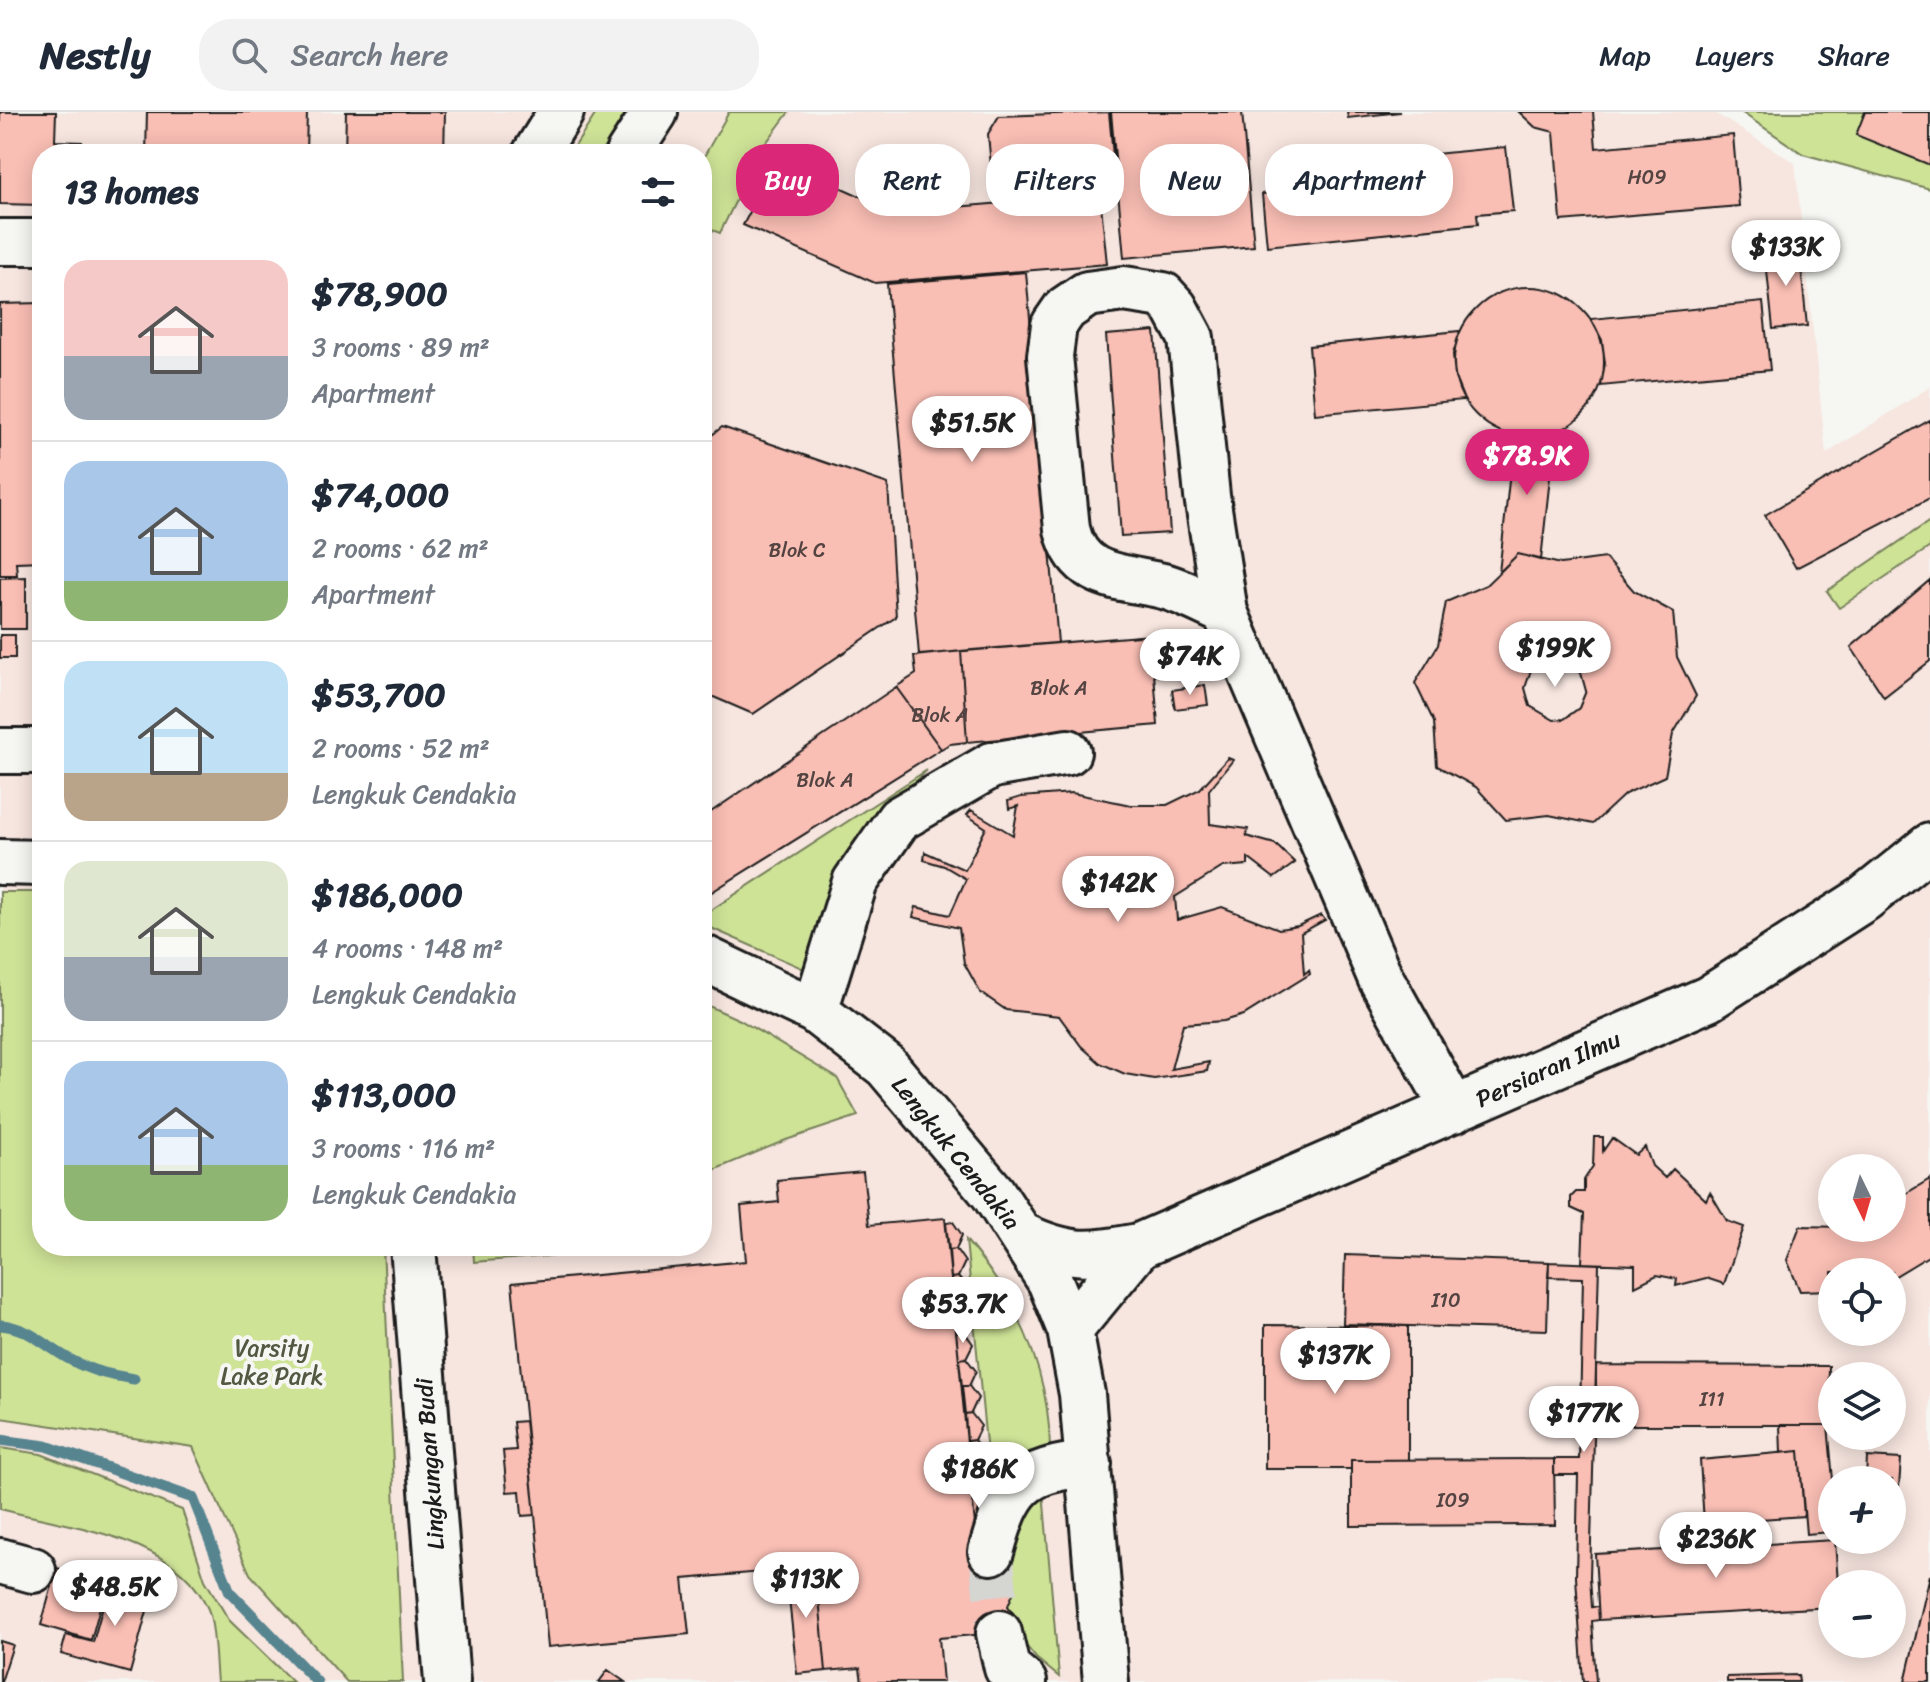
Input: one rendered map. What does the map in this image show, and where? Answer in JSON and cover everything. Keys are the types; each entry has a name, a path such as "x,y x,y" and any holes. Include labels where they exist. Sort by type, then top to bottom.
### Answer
{"street":[{"path":"541,144 561,112"},
{"path":"634,144 655,112"},
{"path":"0,242 32,242"},
{"path":"1225,612 1170,588 1110,577 1073,546 1067,529 1050,356 1054,325 1079,297 1124,289 1163,295 1175,308 1191,338 1207,496 1225,612 1380,977 1454,1110"},
{"path":"0,751 32,751"},
{"path":"815,1011 855,882 899,819 992,765 1068,752"},
{"path":"0,862 32,863"},
{"name":"Persiaran Ilmu","path":"1023,1236 1056,1252 1094,1255 1139,1246 1708,999 1923,867"},
{"name":"Lengkuk Cendakia","path":"712,962 815,1011 886,1066 993,1193 1050,1281 1076,1353 1089,1464 1106,1682"},
{"name":"Persiaran Ilmu","path":"1070,1330 1139,1246"},
{"name":"Lingkungan Budi","path":"414,1256 447,1682"},
{"path":"991,1552 1000,1519 1014,1492 1034,1474 1052,1467 1089,1464"},
{"path":"999,1633 1007,1668 1024,1682"}],"shaded area":[{"path":"0,112 1713,112 1795,163 1826,454 1930,387 1930,1682 0,1682"}],"green space":[{"path":"597,112 626,112 606,144 576,144"},
{"path":"729,112 789,112 765,144 736,144 736,200 720,233 712,230 712,144"},
{"path":"1741,112 1930,112 1930,189 1803,154"},
{"path":"1930,521 1930,547 1839,608 1827,591"},
{"path":"927,770 899,799 813,973 712,928 712,909"},
{"name":"Varsity Lake Park","path":"0,892 32,892 32,1256 383,1256 403,1682 347,1682 250,1574 193,1447 0,1418"},
{"path":"712,1007 740,1020 837,1078 858,1116 786,1140 712,1171"},
{"path":"966,1240 1000,1287 1027,1336 1044,1390 1048,1419 1050,1448 991,1494"},
{"path":"474,1256 548,1256 474,1262"},
{"path":"0,1448 41,1454 182,1510 205,1580 229,1620 293,1682 217,1682 208,1609 193,1584 172,1565 118,1538 0,1509"},
{"path":"1042,1480 1059,1677 1036,1658 1014,1631 1000,1599 1004,1531"}],"building":[{"path":"0,112 56,112 55,141 82,144 32,144 32,205 0,204"},
{"path":"147,112 307,112 306,144 146,144"},
{"path":"346,112 445,112 444,144 345,144"},
{"path":"1109,112 1112,144 989,144 988,134 999,116"},
{"path":"1111,112 1242,112 1245,144 1140,144 1140,216 1249,216 1249,190 1254,246 1124,258 1120,216 1124,216 1124,144 1114,144"},
{"path":"1347,112 1400,112 1348,118"},
{"path":"1519,112 1593,112 1596,148 1733,135 1739,206 1561,221 1554,132 1535,127"},
{"path":"1865,112 1930,112 1930,165 1856,135"},
{"path":"1506,147 1513,211 1477,214 1478,224 1267,246 1262,194 1265,194 1265,216 1453,216 1453,152"},
{"path":"839,187 855,194 855,216 970,216 970,206 986,204 986,216 1102,216 1107,264 875,283 743,225 748,216 839,216"},
{"path":"1799,248 1807,326 1773,329 1765,251"},
{"path":"1026,272 1058,643 919,655 887,284"},
{"path":"1529,287 1558,293 1582,309 1598,333 1604,362 1598,391 1582,415 1558,431 1529,437 1500,431 1476,415 1460,391 1454,362 1460,333 1476,309 1500,293"},
{"path":"1763,302 1770,370 1601,386 1605,363 1602,340 1591,319"},
{"path":"32,303 32,561 16,562 17,575 0,575 0,304"},
{"path":"1155,331 1170,533 1121,536 1106,335"},
{"path":"1460,331 1453,354 1455,378 1464,400 1315,414 1309,346"},
{"path":"1930,420 1930,498 1796,568 1765,515"},
{"path":"722,427 888,484 896,617 753,714 712,696 712,435"},
{"path":"1555,431 1541,560 1518,554 1499,573 1514,435 1544,436"},
{"path":"1518,554 1561,564 1605,558 1634,591 1673,612 1677,657 1696,696 1673,734 1665,776 1625,794 1593,824 1549,815 1506,820 1476,787 1437,766 1434,722 1415,683 1438,645 1446,602 1486,585","holes":["1557,659 1566,661 1581,673 1586,691 1579,708 1564,719 1554,720 1530,706 1525,688 1531,670 1539,664"]},
{"path":"26,577 26,629 0,629 0,578"},
{"path":"1930,580 1930,661 1884,697 1851,647"},
{"path":"0,635 15,635 15,658 0,658"},
{"path":"1151,635 1158,725 967,742 961,651"},
{"path":"961,651 967,742 950,744 941,749 896,687 916,674 914,656"},
{"path":"1205,685 1208,705 1175,709 1172,690"},
{"path":"896,687 941,749 712,892 712,811"},
{"path":"1228,758 1233,760 1209,790 1210,824 1248,829 1246,836 1275,844 1295,863 1274,878 1248,858 1248,865 1223,867 1175,897 1177,920 1222,907 1279,929 1298,926 1321,915 1325,920 1301,933 1304,974 1309,970 1310,974 1244,1015 1224,1021 1183,1024 1171,1069 1209,1062 1207,1071 1154,1079 1125,1074 1100,1063 1081,1046 1059,1016 1006,1010 980,992 964,963 959,928 913,917 916,907 950,915 966,879 944,866 924,860 925,852 965,870 986,828 967,815 971,810 1013,835 1018,806 1009,809 1008,801 1021,797 1072,793 1131,805 1167,805 1200,789"},
{"path":"1594,1137 1603,1137 1603,1151 1612,1138 1636,1155 1645,1147 1652,1166 1665,1178 1673,1169 1706,1200 1710,1192 1727,1221 1744,1227 1724,1284 1706,1278 1676,1286 1677,1279 1657,1275 1635,1286 1635,1265 1582,1263 1584,1214 1571,1208 1571,1197 1576,1192 1584,1192 1584,1180 1593,1166"},
{"path":"863,1172 869,1225 945,1218 978,1555 1002,1553 1011,1564 1005,1579 1014,1591 1008,1606 1016,1617 1010,1632 939,1638 943,1682 862,1682 860,1668 826,1671 816,1567 683,1579 689,1634 548,1647 512,1283 746,1261 741,1206 779,1202 777,1180"},
{"path":"1930,1179 1930,1255 1906,1270 1906,1258 1818,1258 1818,1290 1800,1291 1787,1260 1800,1226 1818,1226 1818,1242 1906,1242 1906,1194"},
{"path":"953,1222 962,1235 956,1249 949,1250 946,1223"},
{"path":"956,1249 965,1262 958,1277 951,1278 949,1250"},
{"path":"1345,1255 1549,1262 1547,1330 1343,1324"},
{"path":"1549,1262 1599,1264 1590,1577 1592,1607 1598,1606 1599,1620 1592,1621 1596,1682 1583,1682 1576,1577 1578,1475 1554,1475 1554,1459 1579,1459 1583,1278 1548,1277"},
{"path":"958,1277 968,1289 961,1304 954,1305 951,1278"},
{"path":"961,1304 970,1316 964,1331 956,1332 954,1305"},
{"path":"1265,1325 1408,1326 1408,1460 1351,1460 1351,1469 1265,1469"},
{"path":"964,1331 973,1344 966,1358 959,1359 956,1332"},
{"path":"966,1358 976,1371 969,1386 962,1386 959,1359"},
{"path":"1596,1365 1818,1366 1818,1425 1596,1425"},
{"path":"962,1386 969,1386 978,1398 971,1413 965,1414"},
{"path":"971,1413 981,1426 974,1440 967,1441 965,1414"},
{"path":"525,1421 535,1515 522,1516 520,1491 507,1492 503,1451 516,1450 513,1422"},
{"path":"1780,1425 1818,1425 1818,1450 1830,1450 1832,1466 1818,1466 1818,1533 1806,1534 1799,1451 1781,1453"},
{"path":"974,1440 983,1453 977,1468 970,1469 967,1441"},
{"path":"1799,1451 1804,1516 1704,1523 1700,1460"},
{"path":"1867,1457 1901,1459 1900,1466 1867,1466"},
{"path":"1554,1459 1555,1525 1351,1526 1351,1460"},
{"path":"977,1468 987,1481 980,1496 972,1496 970,1469"},
{"path":"972,1496 980,1496 989,1509 982,1524 975,1524"},
{"path":"1818,1541 1818,1554 1836,1554 1837,1570 1818,1570 1818,1608 1599,1620 1595,1554"},
{"path":"816,1567 826,1671 797,1674 786,1570"},
{"path":"57,1568 107,1582 91,1640 41,1625"},
{"path":"1930,1575 1930,1682 1905,1682"},
{"path":"111,1577 153,1589 130,1673 61,1654 66,1635 93,1642"},
{"path":"0,1641 13,1645 1,1682 0,1682"},
{"path":"608,1670 625,1682 599,1682"},
{"path":"1798,1675 1799,1682 1727,1682 1727,1677"}],"waterway":[{"path":"0,1325 29,1334 88,1368 134,1379"},
{"path":"0,1440 46,1446 193,1498 230,1592 317,1682"}],"tunnel":[{"path":"991,1552 999,1633"}]}
